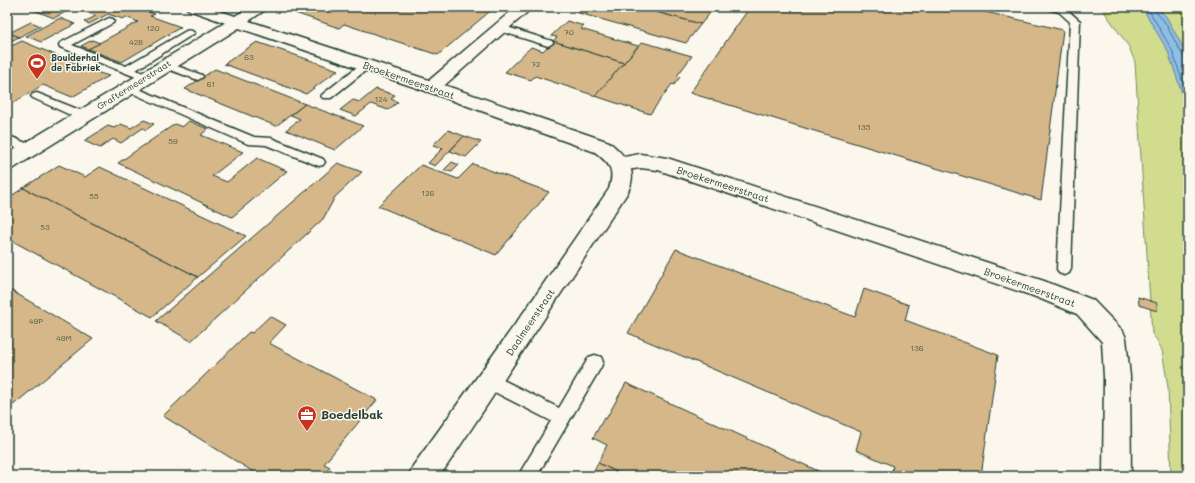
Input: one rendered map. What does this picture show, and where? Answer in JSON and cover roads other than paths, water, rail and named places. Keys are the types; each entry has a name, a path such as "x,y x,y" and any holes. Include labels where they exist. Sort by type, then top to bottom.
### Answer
{"street":[{"name":"Graftermeerstraat","path":"7,163 83,116 129,79 146,78 260,7"},
{"path":"432,87 525,7"},
{"name":"Broekermeerstraat","path":"203,8 237,22 432,87 602,147 620,164 640,161 660,163 1044,290 1085,307 1114,338 1117,377 1117,476"},
{"name":"Daalmeerstraat","path":"423,476 489,382 619,190 623,178 620,164"}],"lane":[{"path":"1051,7 1062,10 1075,21 1064,269"},
{"path":"109,21 64,45 252,141 267,141 319,162"},
{"path":"501,28 548,43"},
{"path":"129,79 190,33"},
{"path":"166,65 198,77"},
{"path":"326,96 366,65"},
{"path":"37,96 83,116"},
{"path":"7,139 29,149"},
{"path":"527,476 595,362"},
{"path":"489,382 562,418"}],"water":[{"path":"1142,7 1157,7 1167,18 1188,57 1188,111 1168,51"}],"place":[{"name":"Boulderhal de Fabriek","path":"37,80"},
{"name":"Boedelbak","path":"307,432"}]}
